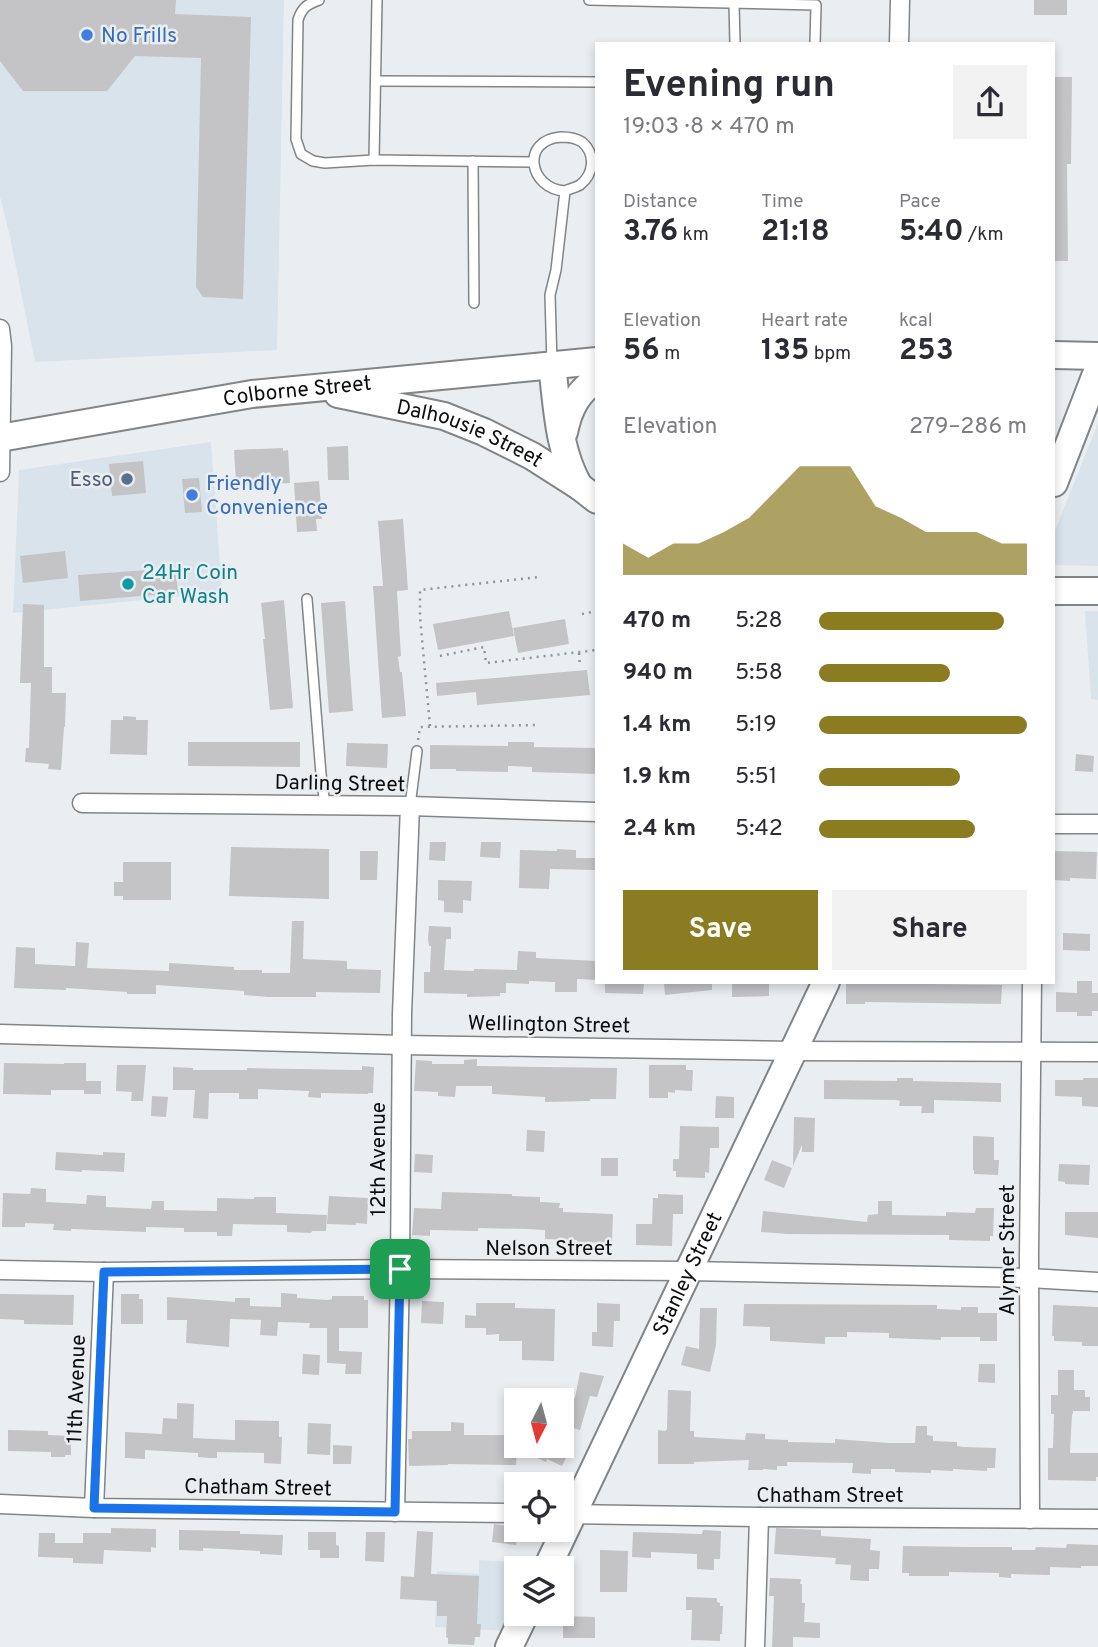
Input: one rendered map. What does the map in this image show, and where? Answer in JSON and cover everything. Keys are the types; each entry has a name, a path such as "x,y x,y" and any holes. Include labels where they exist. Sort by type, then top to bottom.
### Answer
{"main road":[{"path":"1055,355 1098,356"},
{"name":"Colborne Street","path":"1,438 252,394 595,361"},
{"name":"Dalhousie Street","path":"552,365 562,439 569,465 588,493"},
{"path":"1055,480 1098,369"},
{"path":"562,439 574,400 583,388 595,380"},
{"name":"Dalhousie Street","path":"312,389 444,415 532,456 588,493"},
{"path":"1055,590 1098,591"},
{"name":"Stanley Street","path":"574,1502 825,984"},
{"path":"509,1647 519,1626"}],"street":[{"path":"899,42 900,0"},
{"path":"0,329 0,472"},
{"name":"Darling Street","path":"82,803 410,806 595,812"},
{"name":"12th Avenue","path":"395,1512 402,1045 410,806"},
{"path":"1055,824 1098,824"},
{"name":"Alymer Street","path":"1030,1519 1032,984"},
{"name":"Wellington Street","path":"0,1034 402,1045 1098,1052"},
{"name":"Nelson Street","path":"0,1270 688,1271 1098,1282"},
{"name":"11th Avenue","path":"94,1508 104,1272"},
{"name":"Chatham Street","path":"0,1504 94,1508 504,1513"},
{"name":"Chatham Street","path":"574,1514 1098,1519"},
{"path":"755,1647 759,1517"}],"lane":[{"path":"319,0 307,4 298,20 296,139 301,154 313,161 325,163 374,160 533,162"},
{"path":"374,160 377,0"},
{"path":"589,0 816,5 815,42"},
{"path":"734,3 734,42"},
{"path":"376,81 595,82"},
{"path":"569,137 581,141 588,149 594,164 587,178 578,186 565,191 550,188 535,171 533,162 542,143 554,138 569,137"},
{"path":"473,161 474,303"},
{"path":"552,365 550,295 556,270 565,191"},
{"path":"307,599 325,806"},
{"path":"410,806 417,751"}],"path":[{"path":"430,726 420,617 421,590 539,577"},
{"path":"582,614 595,611"},
{"path":"440,656 484,648 486,663 595,650"},
{"path":"579,652 580,667"},
{"path":"417,751 420,727 536,725"}],"shaded area":[{"path":"0,0 284,0 277,350 35,362 0,197"},
{"path":"1098,423 1098,566 1055,565 1055,530"},
{"path":"211,442 222,592 13,613 19,470"},
{"path":"1085,611 1098,611 1098,700 1091,699"},
{"path":"479,1560 504,1561 504,1626 508,1626 506,1631 435,1627 437,1571 479,1574"}],"building":[{"path":"0,0 176,0 175,14 251,17 243,299 203,297 196,287 201,58 135,56 107,91 23,91 0,61"},
{"path":"1034,0 1067,0 1067,15 1034,15"},
{"path":"1055,77 1072,77 1071,164 1067,164 1068,261 1055,261"},
{"path":"348,446 349,480 328,480 327,447"},
{"path":"283,448 283,451 288,450 290,483 236,483 234,450"},
{"name":"Esso","path":"143,461 146,493 112,496 109,464"},
{"name":"Friendly Convenience","path":"199,478 202,512 185,513 182,479"},
{"path":"319,481 322,519 316,519 317,531 297,532 294,483"},
{"path":"403,519 408,590 397,591 401,656 398,657 406,716 382,718 373,586 383,586 378,521"},
{"path":"65,551 68,578 23,583 20,556"},
{"name":"24Hr Coin Car Wash","path":"176,568 178,593 80,601 78,575"},
{"path":"284,600 293,708 270,710 261,603"},
{"path":"345,601 353,711 329,713 321,603"},
{"path":"23,604 44,605 44,667 52,667 52,693 66,693 61,770 48,769 49,764 25,762 26,748 29,748 31,683 20,683"},
{"path":"509,611 514,636 438,650 433,624"},
{"path":"565,619 569,644 518,653 513,628"},
{"path":"587,670 590,695 477,705 476,692 437,696 436,683"},
{"path":"123,716 148,720 147,755 110,754 111,720 123,720"},
{"path":"188,742 300,742 300,767 188,766"},
{"path":"508,742 534,742 534,747 595,748 595,774 532,772 532,767 508,766 508,772 430,769 430,745 508,746"},
{"path":"347,743 388,744 387,768 346,766"},
{"path":"1076,754 1094,756 1093,772 1075,771"},
{"path":"430,842 446,842 445,861 429,860"},
{"path":"481,842 501,842 500,858 480,857"},
{"path":"231,847 329,849 329,899 229,896"},
{"path":"520,850 576,850 576,858 595,858 595,870 550,869 549,889 519,888"},
{"path":"360,851 378,851 377,880 360,880"},
{"path":"1055,851 1097,852 1096,879 1070,878 1070,881 1055,880"},
{"path":"123,862 171,862 171,900 123,900 123,896 114,896 114,882 123,882"},
{"path":"438,880 472,881 471,901 463,900 463,913 444,912 444,901 438,900"},
{"path":"292,921 304,921 303,959 347,961 347,969 381,970 380,993 316,992 316,997 268,997 244,995 244,991 156,985 156,994 66,988 14,988 16,947 35,948 35,964 75,966 76,942 89,943 87,968 169,971 169,963 234,967 234,970 262,970 262,973 290,973"},
{"path":"429,926 451,927 451,939 446,939 444,970 517,970 518,951 536,952 536,958 595,961 595,980 577,979 577,992 555,992 555,982 529,981 529,984 506,983 506,993 500,993 500,996 467,997 467,994 424,993 424,972 430,972 431,946 428,939"},
{"path":"1063,933 1090,934 1090,951 1063,950"},
{"path":"1077,981 1092,981 1092,993 1098,993 1098,1011 1092,1011 1092,1016 1077,1016 1077,1012 1056,1012 1056,992 1077,993"},
{"path":"605,984 644,984 643,994 605,993"},
{"path":"664,984 712,984 712,990 665,995"},
{"path":"732,984 769,984 769,996 732,997"},
{"path":"846,984 1002,985 1001,1004 846,1004"},
{"path":"477,1059 477,1066 617,1068 616,1099 545,1102 545,1097 492,1094 492,1086 456,1086 455,1097 438,1096 438,1092 414,1091 416,1060 432,1061 432,1064 464,1064 464,1060"},
{"path":"4,1063 86,1063 86,1081 101,1081 101,1094 84,1094 84,1090 51,1090 51,1095 3,1094"},
{"path":"117,1065 146,1065 143,1101 131,1101 132,1092 116,1091"},
{"path":"649,1065 686,1065 686,1070 693,1070 692,1091 675,1090 675,1093 668,1092 668,1098 649,1098"},
{"path":"362,1066 374,1067 373,1093 321,1093 321,1098 308,1097 309,1091 258,1089 258,1099 239,1099 239,1093 209,1093 208,1119 193,1118 195,1090 173,1090 173,1067 193,1070 362,1070"},
{"path":"897,1078 913,1078 913,1081 1001,1083 1001,1102 934,1100 934,1113 921,1113 922,1106 899,1106 900,1101 896,1100 824,1099 824,1080 897,1081"},
{"path":"1098,1078 1098,1107 1082,1106 1082,1097 1055,1096 1055,1080"},
{"path":"152,1096 168,1097 166,1117 151,1116"},
{"path":"716,1096 734,1097 734,1118 715,1118"},
{"path":"794,1117 815,1118 814,1152 802,1152 802,1145 793,1166"},
{"path":"680,1126 719,1127 719,1148 710,1148 709,1173 705,1172 705,1178 676,1177 676,1171 673,1171 673,1159 679,1159"},
{"path":"527,1130 545,1131 544,1152 526,1151"},
{"path":"973,1136 994,1137 994,1160 999,1160 998,1175 974,1174"},
{"path":"56,1152 103,1155 103,1152 125,1153 124,1172 55,1170"},
{"path":"415,1154 433,1155 432,1173 414,1172"},
{"path":"601,1158 618,1158 618,1176 601,1176"},
{"path":"772,1160 792,1168 784,1188 764,1180"},
{"path":"1059,1164 1090,1165 1089,1185 1058,1181"},
{"path":"31,1188 46,1189 46,1202 86,1204 87,1195 106,1196 106,1207 151,1209 152,1201 164,1201 164,1210 217,1211 217,1198 276,1197 276,1213 327,1215 326,1231 287,1232 287,1225 233,1224 232,1236 217,1236 217,1232 184,1232 184,1228 146,1227 146,1232 53,1230 54,1224 25,1223 25,1227 2,1227 3,1193 30,1194"},
{"path":"442,1192 540,1197 540,1202 560,1203 559,1208 563,1208 563,1212 613,1214 612,1243 545,1239 545,1230 527,1229 430,1230 430,1236 412,1235 414,1208 441,1209"},
{"path":"658,1194 683,1195 683,1214 673,1214 672,1246 636,1245 636,1224 652,1224 653,1198 658,1198"},
{"path":"329,1196 368,1198 367,1224 327,1224"},
{"path":"878,1201 892,1201 892,1215 946,1216 946,1212 975,1213 976,1208 994,1208 993,1236 990,1236 990,1241 949,1240 949,1235 761,1232 763,1211 867,1222 868,1215 878,1214"},
{"path":"1065,1212 1098,1212 1098,1238 1065,1235"},
{"path":"281,1293 297,1294 297,1298 328,1300 332,1299 332,1296 364,1296 364,1300 368,1300 368,1328 339,1328 339,1351 362,1352 361,1374 345,1374 346,1364 327,1363 327,1328 309,1328 310,1323 278,1322 277,1336 260,1335 261,1320 230,1319 229,1347 186,1343 187,1320 167,1320 167,1297 235,1302 235,1298 250,1298 250,1306 281,1307"},
{"path":"0,1294 74,1295 73,1325 24,1324 24,1320 0,1319"},
{"path":"121,1294 139,1294 139,1299 143,1299 143,1324 121,1324"},
{"path":"422,1301 444,1302 443,1324 421,1323"},
{"path":"476,1303 515,1303 515,1308 555,1309 554,1361 522,1360 522,1341 499,1341 499,1334 486,1335 486,1328 465,1328 465,1315 476,1316"},
{"path":"597,1303 620,1304 620,1321 614,1321 613,1347 592,1346 592,1332 597,1332"},
{"path":"744,1304 937,1305 937,1309 961,1310 961,1307 978,1307 978,1313 997,1313 997,1341 980,1341 980,1337 941,1337 941,1340 889,1338 889,1333 847,1332 847,1337 825,1337 825,1344 770,1341 770,1327 743,1326"},
{"path":"1053,1305 1098,1307 1098,1346 1082,1346 1082,1342 1054,1341"},
{"path":"700,1308 717,1308 716,1345 710,1372 681,1365 686,1346 699,1349"},
{"path":"303,1354 320,1355 319,1375 302,1374"},
{"path":"979,1364 995,1364 995,1383 978,1382"},
{"path":"1058,1370 1074,1370 1074,1390 1085,1390 1085,1397 1090,1397 1090,1411 1073,1411 1070,1453 1098,1453 1096,1481 1048,1480 1048,1448 1053,1448 1054,1414 1051,1414 1051,1395 1058,1395"},
{"path":"580,1372 604,1376 597,1397 590,1396 580,1430 574,1428 575,1398"},
{"path":"668,1390 691,1391 690,1431 694,1431 694,1437 745,1440 746,1433 765,1434 765,1439 788,1442 835,1443 835,1439 915,1443 916,1426 927,1426 927,1435 933,1436 933,1441 957,1442 957,1446 964,1447 996,1448 995,1468 987,1468 987,1471 931,1470 931,1473 871,1469 871,1474 852,1473 853,1463 787,1462 787,1466 777,1466 777,1470 748,1470 749,1460 658,1464 658,1430 667,1429"},
{"path":"177,1403 194,1404 193,1438 235,1440 235,1420 279,1421 279,1437 282,1437 281,1464 264,1463 264,1453 217,1452 217,1458 210,1458 198,1457 198,1453 145,1450 145,1459 125,1458 125,1432 162,1434 163,1418 177,1419"},
{"path":"451,1422 464,1423 464,1435 504,1435 504,1458 516,1458 516,1465 409,1466 408,1439 412,1439 412,1431 451,1431"},
{"path":"308,1423 331,1424 330,1455 307,1454"},
{"path":"8,1430 48,1431 48,1435 71,1436 71,1455 51,1457 51,1452 8,1451"},
{"path":"333,1445 352,1446 351,1464 333,1464"},
{"path":"537,1458 566,1458 562,1466 547,1459 546,1462"},
{"path":"494,1524 504,1525 504,1542 516,1542 516,1545 492,1542"},
{"path":"111,1528 156,1529 156,1548 151,1547 151,1552 104,1550 103,1564 73,1563 73,1558 38,1557 39,1533 55,1533 55,1543 83,1543 83,1533 111,1533"},
{"path":"776,1528 821,1530 821,1536 871,1539 870,1550 880,1551 879,1569 869,1569 869,1581 850,1580 851,1565 835,1564 836,1558 774,1554"},
{"path":"179,1530 283,1535 282,1555 203,1548 203,1551 179,1550"},
{"path":"703,1530 721,1531 720,1559 714,1559 714,1570 697,1569 697,1554 651,1552 651,1558 632,1557 633,1532 702,1534"},
{"path":"417,1531 433,1532 431,1574 479,1576 477,1624 481,1624 480,1637 475,1637 474,1645 448,1644 447,1616 437,1616 437,1601 400,1599 401,1576 414,1577"},
{"path":"308,1532 336,1532 339,1558 320,1558 320,1550 308,1550"},
{"path":"366,1532 385,1532 384,1562 365,1561"},
{"path":"1067,1544 1098,1545 1098,1566 1050,1567 1050,1575 1011,1574 1011,1578 999,1577 999,1573 949,1572 949,1576 909,1576 909,1573 902,1573 903,1546 1012,1547 1012,1550 1035,1550 1036,1547 1066,1548"},
{"path":"600,1550 628,1551 627,1592 600,1592"},
{"path":"770,1578 801,1579 802,1603 805,1603 804,1622 820,1623 820,1638 793,1637 793,1647 772,1647 774,1596 769,1596"},
{"path":"686,1597 717,1598 720,1606 723,1606 720,1641 691,1640 692,1610 686,1610"},
{"path":"574,1616 595,1617 595,1638 563,1638 563,1626 574,1626"}],"place":[{"name":"No Frills","path":"87,35"},
{"name":"Esso","path":"127,479"},
{"name":"Friendly Convenience","path":"192,495"},
{"name":"24Hr Coin Car Wash","path":"128,584"}],"route":[{"path":"400,1269 395,1512 94,1508 104,1272 400,1269"}]}
